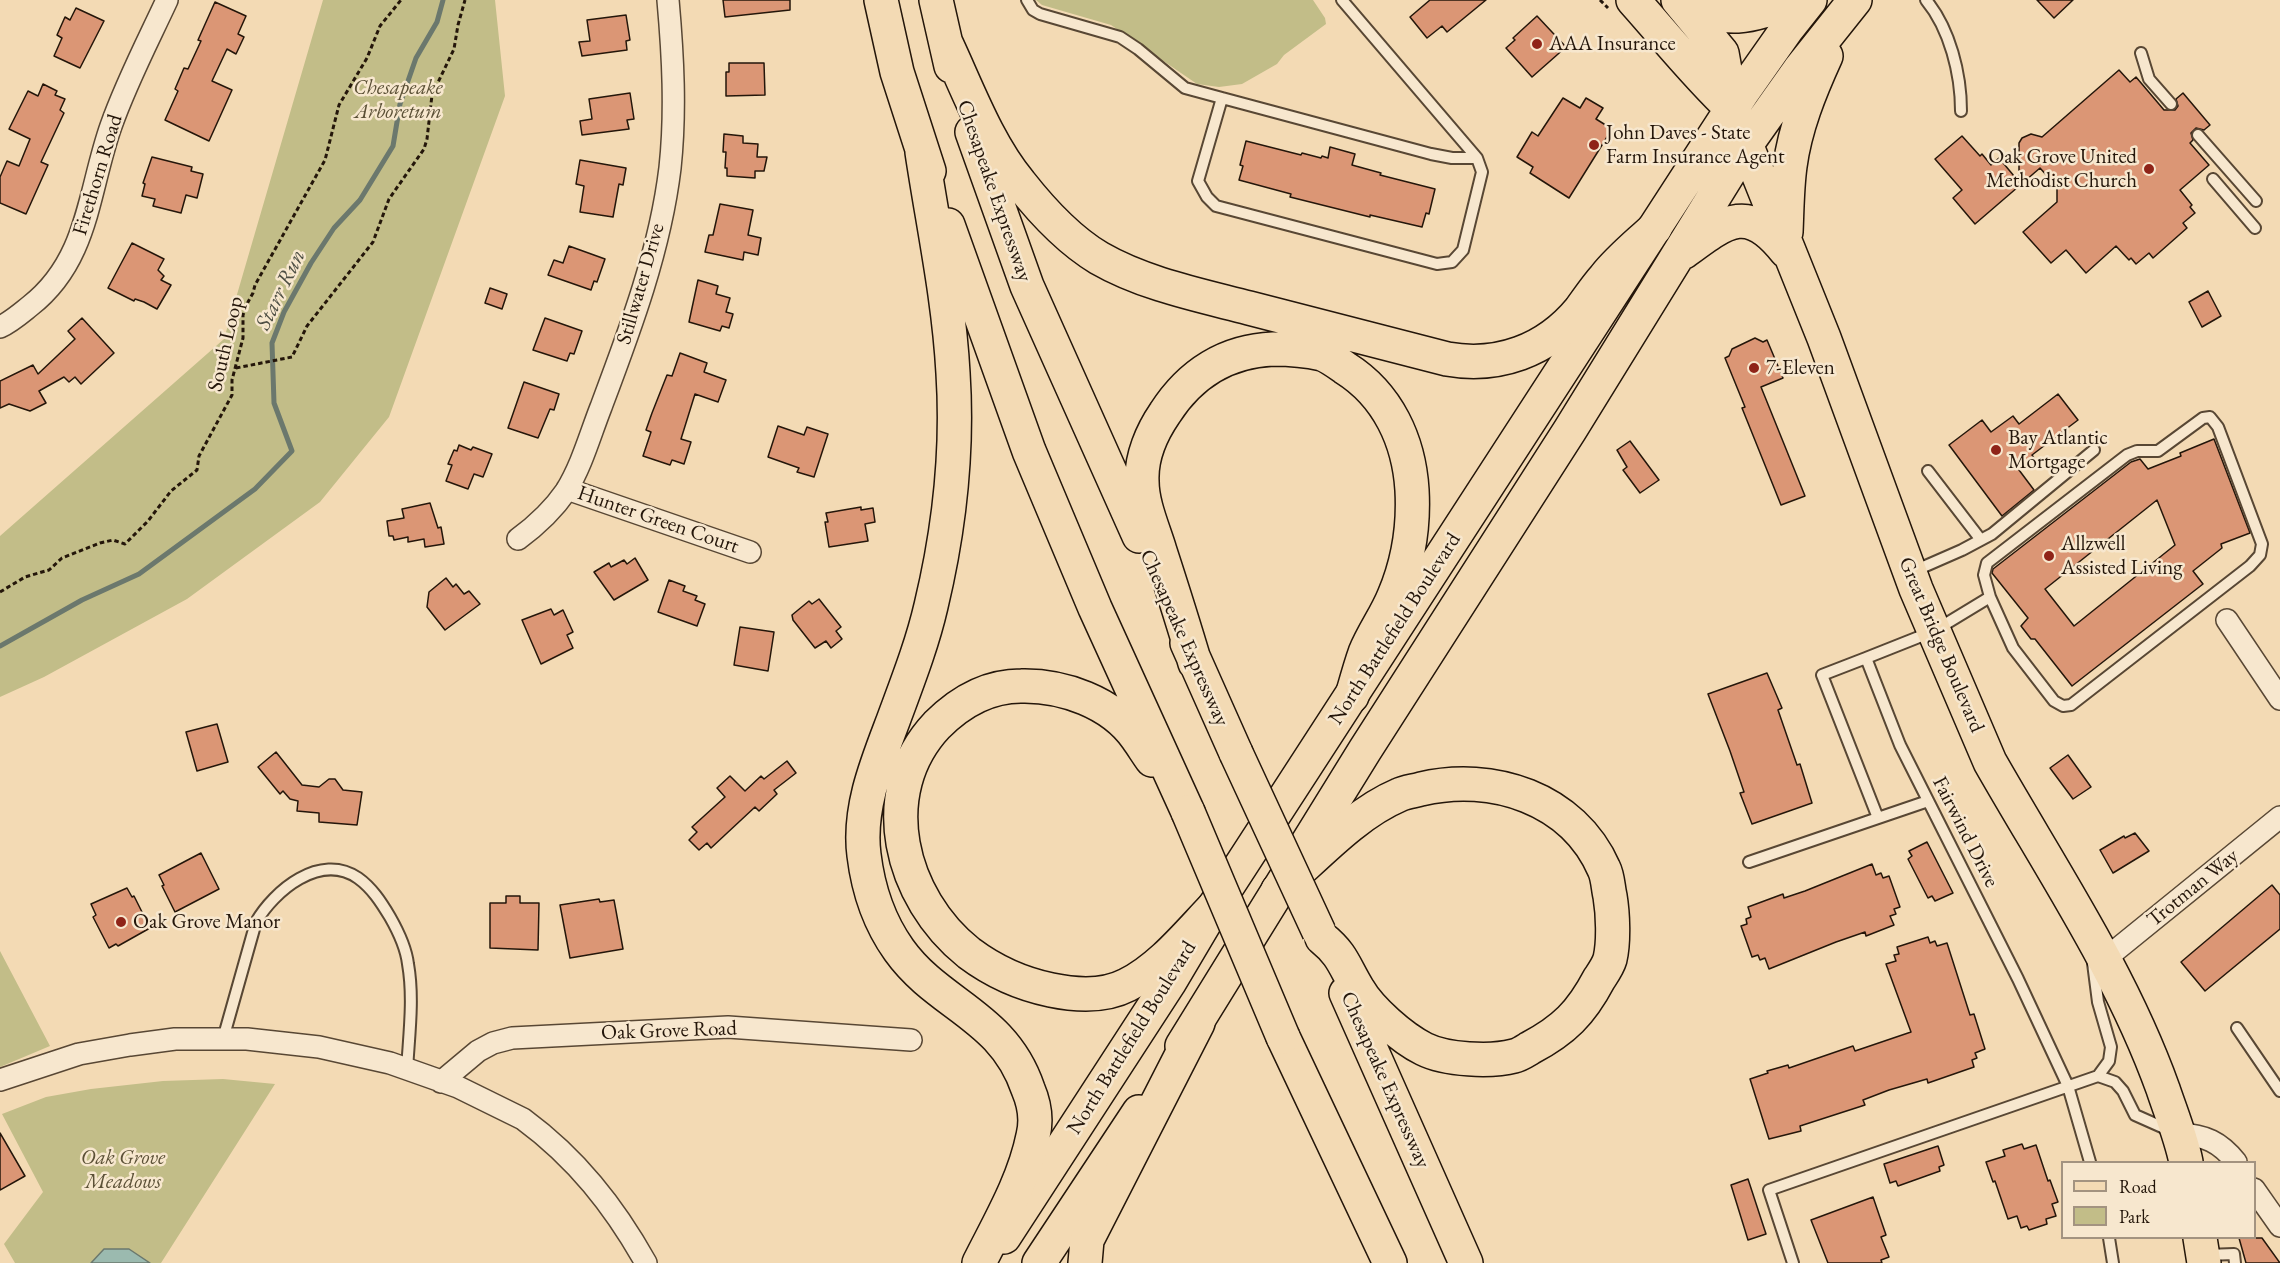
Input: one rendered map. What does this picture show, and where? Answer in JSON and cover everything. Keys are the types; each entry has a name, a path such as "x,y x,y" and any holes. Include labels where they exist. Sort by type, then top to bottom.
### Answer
{"main road":[{"path":"881,0 897,72 922,152 1029,451 1095,608 1188,812 1283,1037 1390,1263"},
{"name":"Chesapeake Expressway","path":"936,0 952,69 1027,286 1236,753 1321,935 1466,1263"},
{"path":"1632,0 1674,45 1701,80 1732,110"},
{"path":"1679,1 1714,15 1737,17 1752,15 1795,0"},
{"name":"North Battlefield Boulevard","path":"986,1263 1763,61 1810,0"},
{"path":"1679,1 1722,53 1732,110"},
{"path":"1789,250 1790,167 1797,133 1809,96 1851,5"},
{"name":"North Battlefield Boulevard","path":"1040,1263 1198,1023 1365,750 1570,430 1746,145 1800,69 1851,5"},
{"path":"946,43 987,131 1019,182 1048,215 1084,247 1124,271 1251,308 1447,359 1481,362 1501,359 1522,354 1550,338 1578,312 1606,275 1655,228"},
{"name":"Great Bridge Boulevard","path":"1732,110 1824,338 1910,572 1990,762 2089,930 2131,1010 2153,1062 2183,1148"},
{"path":"922,152 951,341 954,417 951,488 943,546 931,606 917,657 880,754 866,802 863,852 869,887 875,904 885,928 898,949 928,981 984,1023 1005,1045 1022,1070 1032,1098 1035,1117 1034,1134 1024,1166 1008,1206 979,1263"},
{"path":"1676,258 1705,236 1723,226 1750,220 1789,250"},
{"path":"1196,663 1147,510 1142,480 1146,453 1157,425 1176,396 1191,380 1209,367 1233,355 1294,348 1324,355 1356,374 1376,394 1394,420 1403,442 1412,490 1410,537 1404,568 1393,597 1365,653 1352,696"},
{"path":"1188,812 1136,737 1120,720 1098,705 1056,688 1001,686 976,696 956,708 923,741 909,766 902,788 900,816 902,839 919,893 945,930 968,952 987,965 1037,987 1070,994 1094,994 1126,986 1162,960 1214,907"},
{"path":"1278,890 1367,812 1400,794 1442,784 1472,783 1496,785 1527,795 1555,811 1584,836 1605,870 1613,913 1610,960 1586,1004 1565,1026 1548,1039 1514,1056 1471,1060 1425,1050 1384,1020 1370,1007 1358,990 1338,952 1321,935"},
{"path":"1084,1263 1087,1240 1198,1023"},
{"path":"1353,1183 1370,1263"}],"street":[{"name":"Firethorn Road","path":"0,327 9,323 38,300 63,270 75,249 91,206 111,127 133,71 167,0"},
{"name":"Stillwater Drive","path":"518,539 537,525 557,504 567,489 580,462 625,344 644,285 659,230 670,168 674,95 668,0"},
{"name":"Hunter Green Court","path":"567,489 750,552"},
{"path":"2228,620 2280,699"},
{"name":"Trotman Way","path":"2105,959 2280,816"},
{"name":"Oak Grove Road","path":"441,1082 492,1042 512,1038 728,1027 911,1040"},
{"path":"0,1080 79,1054 175,1039 247,1039 319,1047 390,1063 458,1088 523,1119 571,1159 601,1193 627,1230 646,1263"},
{"path":"2183,1148 2195,1135 2214,1141 2235,1161"},
{"path":"2256,1192 2280,1226"}],"lane":[{"path":"1028,0 1033,10 1040,14 1120,38 1157,64 1185,88 1431,154 1452,158 1477,158"},
{"path":"1222,98 1198,181 1207,197 1216,206 1437,264 1452,262 1463,250 1482,172 1477,158 1342,0"},
{"path":"1926,0 1935,10 1945,31 1961,88 1961,111"},
{"path":"2141,53 2150,79 2171,104"},
{"path":"2198,135 2256,201"},
{"path":"2213,179 2255,228"},
{"path":"2204,417 2210,417 2218,427 2262,544 2260,555 2250,566 2071,705 2063,706 2054,701 2013,648 1990,597 1984,575 1987,563 2127,454 2137,451 2158,452 2204,417"},
{"path":"1910,572 1962,550 1992,534 2094,450"},
{"path":"1928,471 1981,540"},
{"path":"1878,818 1822,675 1934,631 1990,597"},
{"name":"Fairwind Drive","path":"1866,658 1900,745 2018,979 2068,1086 2090,1161"},
{"path":"1749,862 1928,801"},
{"path":"223,1039 256,922 265,906 293,883 309,874 322,870 337,871 356,876 371,890 400,935 408,963 411,1009 407,1070"},
{"path":"1793,1263 1769,1190 2098,1076 2109,1061 2111,1047 2098,1002 2089,930"},
{"path":"2237,1028 2280,1091"},
{"path":"2098,1076 2115,1082 2123,1091 2135,1115 2183,1148"},
{"path":"2109,1239 2113,1263"},
{"path":"2202,1252 2234,1254 2235,1263"}],"path":[{"name":"South Loop","path":"0,592 25,577 49,570 62,558 113,540 125,544 166,500 171,491 197,470 199,456 232,395 243,338 243,315 255,285 325,160 339,105 367,58 380,26 401,0"},
{"path":"236,368 292,357 306,326 373,242 389,199 424,149 432,95 454,49 465,0"}],"green space":[{"name":"Chesapeake Arboretum","path":"323,0 495,0 505,96 389,417 320,502 187,599 44,677 0,697 0,536 224,339"},
{"path":"1036,0 1313,0 1325,18 1326,24 1284,55 1277,64 1242,84 1219,87 1197,84 1111,25 1042,5"},
{"path":"0,951 50,1046 0,1067"},
{"name":"Oak Grove Meadows","path":"223,1079 275,1084 161,1263 15,1263 4,1244 43,1192 2,1114 46,1097 91,1089 163,1081"}],"water":[{"path":"104,1249 129,1249 150,1263 91,1263"}],"building":[{"path":"723,0 790,0 790,10 725,17"},
{"path":"1430,0 1486,0 1447,32 1442,26 1427,38 1410,17"},
{"path":"2037,0 2073,0 2054,18"},
{"path":"215,2 246,16 238,34 244,37 236,54 227,49 212,81 232,90 209,141 165,120 178,91 175,89 184,68 188,69 201,41 198,40"},
{"path":"76,8 104,21 80,68 54,56 62,38 57,35 65,17 70,20"},
{"path":"626,15 630,40 626,41 627,50 582,56 579,42 590,41 587,20"},
{"name":"AAA Insurance","path":"1537,16 1566,47 1532,77 1506,48 1515,40 1513,38"},
{"path":"729,63 764,63 765,95 726,96 726,72 729,72"},
{"name":"Oak Grove United Methodist Church","path":"2119,70 2130,82 2136,77 2164,110 2175,110 2178,106 2176,99 2183,93 2210,125 2204,130 2196,128 2191,133 2193,140 2190,143 2209,165 2180,190 2192,205 2190,207 2195,213 2183,223 2187,228 2153,258 2149,253 2136,264 2116,246 2086,273 2066,250 2051,263 2023,232 2057,202 2057,187 2040,168 1975,224 1953,198 1962,190 1935,159 1962,136 1991,165 1999,158 2019,182 2019,143 2022,138 2031,134 2042,137"},
{"path":"43,84 57,91 55,95 65,99 60,110 64,113 41,162 48,165 26,214 0,203 0,177 7,161 19,166 30,139 9,129 28,91 38,96"},
{"path":"630,93 634,119 627,120 629,129 582,135 580,121 592,119 589,99"},
{"path":"1563,98 1580,108 1586,98 1603,108 1596,119 1612,129 1569,198 1530,173 1533,167 1517,157 1532,132 1538,136"},
{"path":"724,134 743,136 743,143 758,144 757,157 767,157 764,171 755,171 755,178 727,176 726,152 723,152"},
{"path":"1246,141 1321,158 1322,156 1328,158 1330,147 1355,154 1352,165 1381,173 1380,175 1435,189 1429,214 1426,213 1422,227 1290,197 1291,194 1239,180"},
{"path":"152,157 192,167 191,171 203,174 197,198 186,195 181,213 153,206 155,199 142,196 145,184 143,183"},
{"path":"580,160 626,168 623,185 619,184 613,217 580,212 584,186 576,184"},
{"path":"720,204 753,210 748,235 761,238 758,255 744,252 743,260 705,252 709,235 713,235"},
{"path":"132,243 164,259 158,270 164,276 161,280 171,285 157,309 108,288"},
{"path":"569,246 605,259 597,282 594,281 591,290 548,275 554,260 563,263"},
{"path":"698,280 718,286 716,294 730,298 726,312 733,314 729,328 722,326 720,331 689,322"},
{"path":"490,288 507,294 502,309 485,303"},
{"path":"2208,291 2221,316 2202,327 2189,302"},
{"path":"82,318 114,353 81,384 75,377 69,382 64,377 39,391 46,403 30,411 9,404 0,408 0,381 33,365 38,374 75,339 68,331"},
{"path":"545,318 582,331 574,354 570,353 567,361 533,350"},
{"path":"1755,338 1763,342 1767,340 1783,378 1761,387 1805,496 1781,505 1742,408 1745,407 1725,358 1729,356 1732,349"},
{"path":"680,353 707,363 704,372 726,380 718,402 695,394 681,439 691,442 684,464 672,460 670,465 643,456 651,432 646,430 652,413 667,375 672,376"},
{"path":"524,382 559,394 554,410 550,409 538,438 508,428"},
{"name":"Bay Atlantic Mortgage","path":"2058,394 2078,420 2032,455 2034,458 2019,470 2034,490 2002,516 1949,445 1982,420 1991,432 2013,416 2019,424"},
{"path":"778,426 804,435 807,427 828,434 814,477 797,472 799,468 768,457"},
{"name":"Allzwell Assisted Living","path":"2214,439 2250,533 2221,544 2222,548 2193,571 2203,584 2072,686 2035,639 2031,639 2021,626 2028,618 1992,573 1993,569 2131,462 2140,459 2148,469 2181,456 2180,453","holes":["2157,500 2175,545 2074,626 2045,589"]},
{"path":"1630,441 1659,480 1640,493 1623,470 1627,467 1617,450"},
{"path":"459,445 492,454 483,477 474,474 468,489 446,481 452,465 448,464 454,450 457,451"},
{"path":"430,503 438,528 441,527 444,544 425,547 424,539 408,542 408,537 394,540 393,536 389,536 387,521 404,518 402,509"},
{"path":"861,507 861,510 873,508 875,522 865,524 868,541 829,547 826,513"},
{"path":"635,558 648,580 614,600 594,572 609,563 611,567 624,560 627,564"},
{"path":"446,578 453,587 456,584 464,594 469,591 480,604 445,630 427,607 429,592"},
{"path":"669,580 685,586 683,591 697,596 695,600 705,604 697,626 658,612"},
{"path":"819,599 841,627 836,631 842,639 831,648 826,641 815,648 793,620 792,615 809,601 812,604"},
{"path":"551,609 554,615 563,610 573,632 567,635 573,648 541,664 522,620"},
{"path":"740,627 774,632 768,671 734,665"},
{"path":"1767,673 1782,708 1778,710 1797,765 1800,764 1812,803 1752,824 1740,793 1744,792 1708,694"},
{"path":"217,724 228,762 197,771 186,732"},
{"path":"276,752 302,785 319,787 329,779 335,779 343,790 362,792 357,825 319,822 319,813 297,811 298,801 290,799 283,791 280,794 258,767"},
{"path":"2068,755 2091,787 2073,799 2050,768"},
{"path":"787,761 796,773 774,790 777,794 759,811 755,807 711,848 707,843 699,850 689,840 697,832 692,827 725,797 717,788 730,776 745,791 761,776 764,779"},
{"path":"2135,833 2149,851 2113,873 2100,850 2124,836 2125,838"},
{"path":"1927,842 1953,893 1935,901 1932,896 1928,898 1908,859 1912,856 1909,851"},
{"path":"201,853 219,889 175,912 159,875"},
{"path":"1872,864 1876,875 1881,873 1883,878 1889,876 1900,907 1894,909 1896,914 1890,916 1894,925 1866,936 1865,932 1836,942 1769,969 1765,958 1760,960 1758,955 1752,957 1741,926 1747,924 1746,919 1751,917 1748,907 1783,894 1784,898 1805,891"},
{"path":"2272,885 2280,895 2280,929 2205,991 2181,962"},
{"name":"Oak Grove Manor","path":"127,888 132,897 134,896 150,928 118,946 116,944 109,948 93,917 96,915 91,904"},
{"path":"506,896 520,896 520,903 539,903 538,950 490,948 490,903 506,903"},
{"path":"599,899 600,902 614,900 623,949 570,958 560,905"},
{"path":"1928,937 1930,943 1935,941 1937,946 1947,943 1970,1015 1974,1014 1985,1049 1975,1053 1977,1058 1972,1060 1974,1067 1928,1083 1927,1079 1889,1090 1863,1100 1865,1105 1800,1126 1801,1131 1769,1139 1750,1079 1768,1073 1767,1071 1788,1065 1789,1068 1853,1046 1855,1051 1911,1032 1886,964 1896,961 1894,955 1899,954 1897,947"},
{"path":"0,1133 25,1176 0,1190"},
{"path":"2022,1144 2024,1149 2036,1145 2058,1202 2052,1204 2056,1216 2046,1219 2047,1224 2029,1230 2027,1226 2021,1228 2017,1216 2008,1219 1986,1162 2005,1156 2003,1150"},
{"path":"1938,1146 1944,1165 1939,1167 1940,1171 1898,1186 1896,1181 1890,1183 1884,1164"},
{"path":"1748,1179 1766,1234 1748,1240 1731,1185"},
{"path":"1873,1197 1886,1235 1881,1237 1889,1257 1881,1260 1882,1263 1828,1263 1811,1220"},
{"path":"2262,1238 2280,1263 2246,1263 2239,1239"}],"waterway":[{"name":"Starr Run","path":"0,646 82,600 139,574 255,489 292,451 274,403 272,343 284,312 311,263 334,228 360,200 393,146 400,104 416,58 437,22 443,0"}],"place":[{"name":"AAA Insurance","path":"1537,44"},
{"name":"John Daves - State Farm Insurance Agent","path":"1594,145"},
{"name":"Oak Grove United Methodist Church","path":"2149,169"},
{"name":"7-Eleven","path":"1754,368"},
{"name":"Bay Atlantic Mortgage","path":"1996,450"},
{"name":"Allzwell Assisted Living","path":"2049,556"},
{"name":"Oak Grove Manor","path":"121,922"}]}
